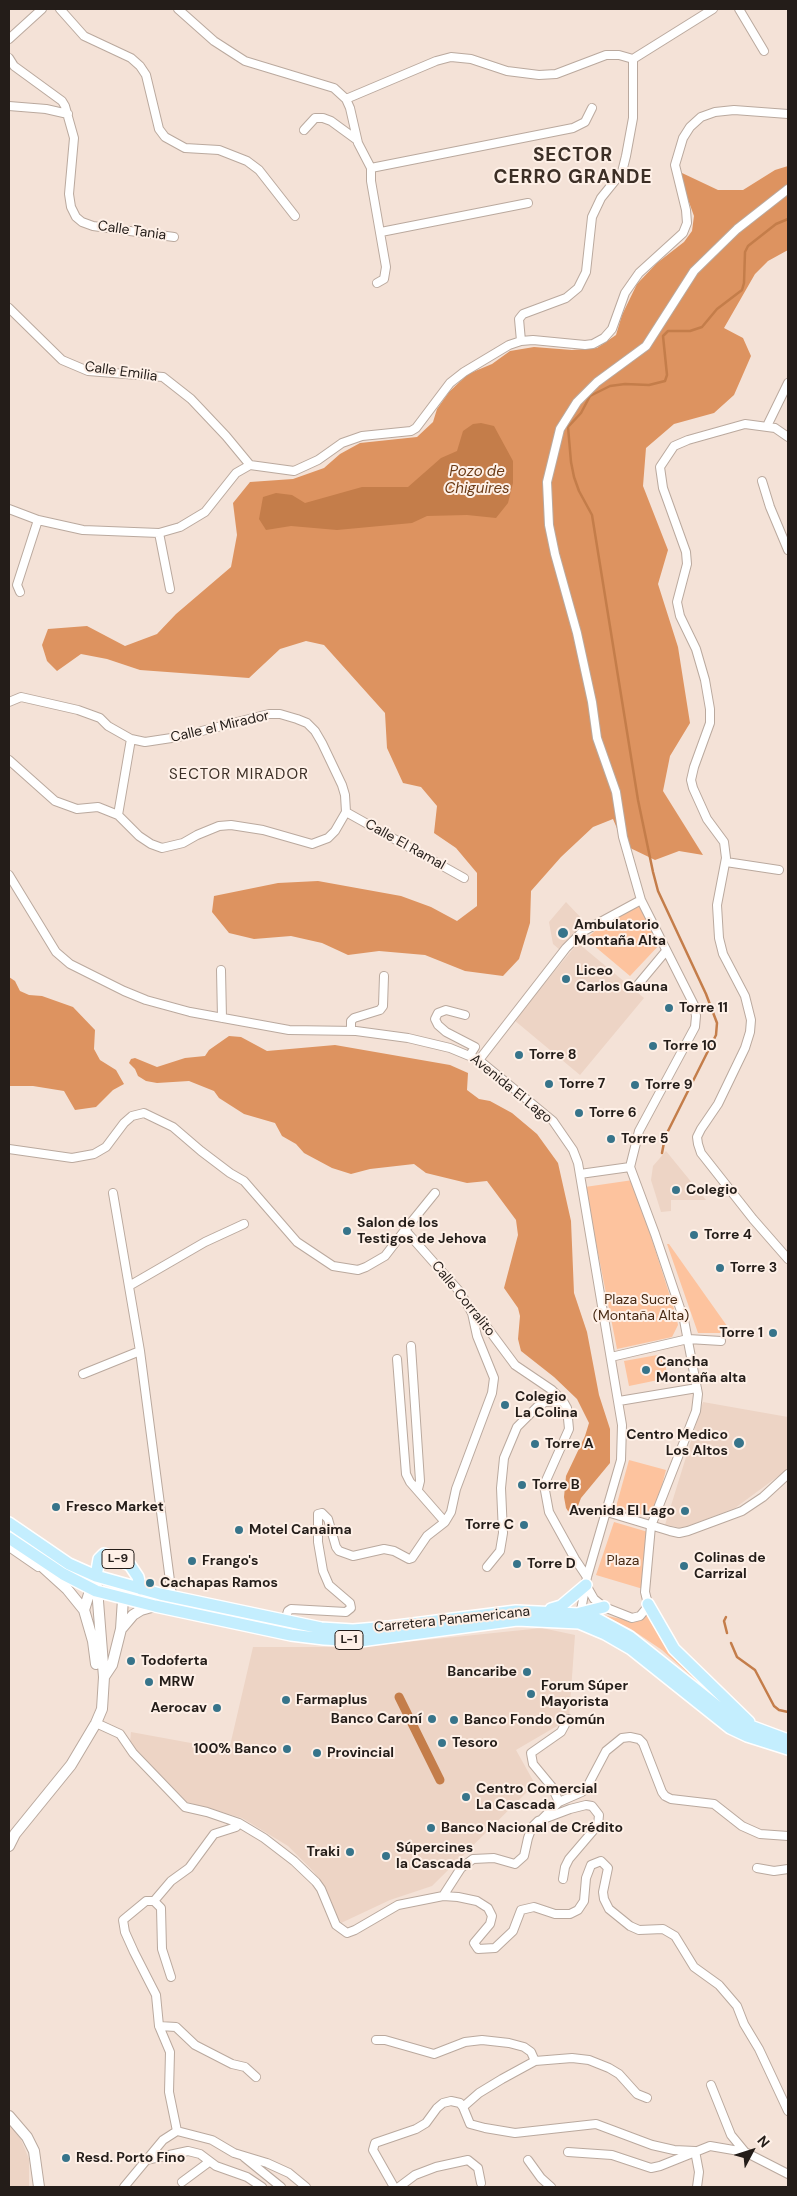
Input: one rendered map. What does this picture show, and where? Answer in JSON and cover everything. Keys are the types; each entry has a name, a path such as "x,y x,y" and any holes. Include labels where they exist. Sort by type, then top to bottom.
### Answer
{"main road":[{"name":"Carretera Panamericana","path":"9,1523 69,1564 96,1576 141,1589 321,1628 353,1630 426,1624 516,1610 550,1616 597,1619 630,1636 717,1707 753,1728 788,1740"},
{"name":"Carretera Panamericana","path":"9,1538 14,1546 93,1590 123,1599 291,1635 360,1641 550,1616"},
{"name":"L-9","path":"96,1576 99,1559 104,1554 130,1565 138,1577 141,1589"},
{"name":"L-1","path":"550,1616 587,1581"},
{"path":"648,1604 674,1649 736,1708 753,1728"},
{"path":"579,1618 604,1607"},
{"name":"Carretera Panamericana","path":"579,1618 630,1649 730,1728 747,1736 788,1749"}],"street":[{"path":"9,39 42,9"},
{"path":"60,9 84,36 131,58 140,66 146,75 157,122 165,137 185,148 219,150 247,161 259,170 296,216"},
{"path":"178,9 214,41 245,61 334,88 346,99 350,108 357,140 371,168 371,181 385,254 386,276 377,283"},
{"path":"346,99 436,61 451,58 471,59 507,71 539,75 556,74 606,55 619,55 634,59 713,9"},
{"path":"739,9 764,51"},
{"name":"Calle Tania","path":"9,58 14,66 62,101 68,114 74,138 69,194 71,207 76,217 82,222 93,226 174,237"},
{"path":"521,341 519,320 523,314 566,298 578,288 586,272 592,217 601,198 622,172 626,156 632,118 634,59"},
{"path":"9,106 46,109 68,114"},
{"path":"371,168 573,128 585,122 592,108"},
{"path":"9,509 38,520 83,530 159,533 185,526 205,512 236,472 250,465 294,471 318,460 342,443 362,436 411,431 416,428 450,383 510,345 521,341 592,344 604,338 612,329 625,294 639,273 683,233 687,223 686,210 675,166 683,138 690,127 701,117 715,112 734,110 788,114"},
{"path":"304,130 315,118 323,118 331,121 357,140"},
{"path":"487,1567 500,1551 504,1534 501,1488 504,1458 517,1427 537,1407 546,1402 563,1401 567,1408 569,1428 544,1485 549,1512 587,1581 594,1599 604,1607 632,1618 640,1616 648,1604 645,1592 651,1526 696,1411 697,1388 688,1340 655,1234 630,1167 639,1132 696,1027 696,1016 694,1005 641,900 625,846 616,792 596,738 592,702 577,633 555,554 549,525 547,482 560,429 577,402 597,382 646,346 694,271 737,229 788,189"},
{"path":"381,232 528,203"},
{"name":"Calle Emilia","path":"9,308 62,360 88,371 163,377 191,398 250,465"},
{"path":"767,426 788,383"},
{"path":"788,437 775,428 745,424 688,440 674,446 660,467 663,488 686,552 687,564 677,602 680,616 696,649 705,680 710,709 710,723 691,780 707,819 724,842 726,862 718,905 718,938 723,954 745,996 751,1020 750,1032 745,1048 726,1088 697,1136 698,1144 701,1153 753,1219 788,1259"},
{"path":"762,481 788,550"},
{"path":"20,592 17,585 38,520"},
{"path":"159,533 170,589"},
{"path":"9,702 21,697 89,714 100,718 108,726 131,739 118,815"},
{"name":"Calle el Mirador","path":"131,739 145,742 178,737 269,714 280,714 307,723 315,731 322,743 343,790 346,812"},
{"path":"9,760 55,802 77,809 98,807 118,815 139,836 151,844 162,848 183,843 219,826 231,825 263,830 312,844 328,838 335,831 346,812"},
{"name":"Calle El Ramal","path":"346,812 464,878"},
{"path":"726,862 779,870"},
{"name":"Avenida El Lago","path":"9,875 56,952 70,964 146,1000 190,1012 288,1030 351,1031 408,1038 470,1055 479,1060 553,1121 574,1150 580,1174 619,1401 622,1442 621,1460 587,1581 579,1618"},
{"path":"479,1060 571,942 602,919 641,900"},
{"path":"636,987 666,951"},
{"path":"221,970 222,1018"},
{"path":"351,1031 351,1021 354,1018 380,1010 383,1006 384,976"},
{"path":"465,1015 446,1010 438,1013 435,1019 438,1025 446,1032 475,1047 470,1055"},
{"path":"9,1149 72,1158 94,1154 106,1147 124,1123 132,1116 144,1113 173,1127 206,1155 244,1181 297,1242 333,1266 358,1270 385,1256 435,1193"},
{"path":"580,1174 630,1167"},
{"path":"114,1193 140,1351 172,1596"},
{"path":"129,1286 205,1242 244,1224"},
{"name":"Calle Corralito","path":"405,1230 460,1292 472,1312 483,1322 515,1365 552,1390 563,1401"},
{"path":"285,1620 288,1611 291,1609 346,1612 351,1608 350,1603 328,1585 323,1571 318,1542 318,1514 322,1513 328,1519 336,1547 344,1554 361,1556 384,1549 394,1551 409,1559 412,1558 426,1536 445,1522 451,1512 456,1489 492,1393 494,1378 479,1343 472,1320 472,1312"},
{"path":"611,1356 688,1340 721,1341"},
{"path":"411,1346 420,1482 418,1489"},
{"path":"83,1374 140,1351"},
{"path":"397,1359 406,1474 410,1482 445,1522"},
{"path":"619,1401 697,1388"},
{"path":"607,1512 679,1533 718,1522 754,1504 788,1474"},
{"name":"L-9","path":"14,1546 67,1589 84,1610 97,1643"},
{"name":"L-9","path":"84,1610 93,1590 96,1576"},
{"name":"L-9","path":"9,1846 15,1834 71,1765 96,1723 102,1708 104,1677 112,1664 120,1633 124,1584"},
{"name":"L-9","path":"93,1590 97,1668 104,1677"},
{"path":"97,1643 113,1641 133,1615 154,1606"},
{"path":"559,1802 557,1793 538,1771 530,1757 531,1753 539,1746 561,1732 568,1719"},
{"path":"96,1723 120,1734 133,1753 185,1807 240,1823 286,1855 316,1882 321,1889 336,1925 347,1933 398,1905 443,1896 477,1901 488,1908 492,1916 490,1924 474,1944 478,1949 495,1948 513,1932 520,1910 534,1907 555,1914 570,1914 578,1910 584,1901 586,1878 591,1865 601,1861 606,1863 608,1868 603,1892 609,1909 630,1926 639,1930 662,1928 675,1936 694,1968 719,1985 737,2006 744,2024 759,2049 788,2111"},
{"path":"443,1896 461,1868 473,1859 494,1858 515,1864 524,1856 532,1827 559,1802 582,1792 587,1787 606,1751 622,1738 639,1739 644,1743 662,1792 671,1799 714,1804 742,1826 760,1834 788,1836"},
{"path":"542,1819 586,1805 592,1806 599,1815 598,1825 565,1867 563,1878"},
{"path":"154,1901 171,1881 189,1868 214,1834 236,1827 240,1823"},
{"path":"757,1868 774,1871 788,1869"},
{"path":"170,1977 162,1949 161,1908 154,1901 146,1901 137,1906 123,1920 123,1924 134,1952 156,1995 160,2026 170,2052 169,2092 177,2131"},
{"path":"160,2026 176,2026 195,2045 232,2064 245,2067 256,2077"},
{"path":"376,2040 385,2040 434,2054 465,2042 482,2040 509,2043 524,2046 531,2052 535,2061"},
{"path":"463,2107 479,2093 502,2078 535,2061 572,2058 589,2060 619,2074 637,2094 647,2098"},
{"path":"712,2085 731,2135 745,2152"},
{"path":"394,2187 374,2150 376,2143 416,2129 426,2123 436,2108 443,2103 451,2101 460,2103 470,2124 486,2128 515,2133 596,2124 652,2145 674,2150 694,2150 710,2146 745,2152 788,2174"},
{"path":"9,2116 27,2137 34,2151 39,2187"},
{"path":"124,2187 163,2140 177,2131 212,2140 240,2154 267,2163 289,2173 306,2187"},
{"path":"568,2152 612,2155 651,2168 672,2162 694,2150"},
{"path":"694,2150 699,2172 697,2187"},
{"path":"146,2160 188,2151 200,2154 209,2162 246,2177 262,2187"},
{"path":"240,2154 281,2187"},
{"path":"399,2187 415,2175 436,2167 468,2160 478,2168 481,2183"},
{"path":"528,2160 552,2187"},
{"path":"182,2182 209,2162"}],"shaded area":[{"path":"788,166 788,250 768,261 755,274 724,328 743,338 751,356 734,395 714,413 674,424 646,448 643,486 668,550 658,584 678,647 690,723 670,756 663,791 703,855 679,851 655,860 624,845 613,819 593,827 561,857 531,891 530,923 519,959 503,976 465,971 425,955 379,951 348,955 322,943 291,936 254,939 229,933 212,912 214,896 278,883 318,881 401,896 431,907 457,921 477,906 477,873 456,848 434,833 437,806 421,787 403,783 387,748 385,713 324,645 306,641 280,649 249,678 140,670 107,659 81,654 57,671 47,661 42,645 48,629 87,626 125,646 157,634 176,614 231,567 237,535 233,503 250,482 293,479 324,468 340,454 360,443 417,437 433,422 437,409 449,392 468,374 492,364 510,351 534,347 572,350 597,348 616,335 622,315 637,284 657,263 684,242 692,231 694,216 681,180 682,173 718,190 743,190 775,170"},
{"name":"Ambulatorio Montaña Alta","path":"566,902 585,922 560,950 553,944 549,922"},
{"path":"578,943 644,998 580,1075 514,1020"},
{"path":"9,977 15,981 20,991 29,995 42,996 73,1007 95,1030 94,1049 100,1060 116,1070 124,1084 113,1090 96,1107 75,1110 64,1091 33,1086 9,1086"},
{"path":"229,1036 241,1037 267,1051 335,1045 450,1065 468,1073 467,1090 479,1099 490,1101 512,1113 537,1134 558,1163 571,1221 574,1293 587,1332 599,1395 610,1429 610,1463 581,1498 576,1511 570,1514 566,1508 564,1497 566,1476 585,1436 589,1423 577,1399 554,1377 521,1351 518,1339 520,1316 518,1308 504,1288 518,1235 516,1220 487,1181 467,1183 426,1173 414,1164 370,1169 351,1174 332,1168 304,1153 296,1144 282,1136 275,1123 244,1114 219,1098 214,1091 189,1081 157,1083 146,1081 138,1076 135,1069 129,1063 131,1059 135,1058 157,1067 185,1058 205,1056 209,1050"},
{"name":"Colegio","path":"666,1151 706,1200 671,1200 671,1211 661,1212 651,1180 653,1166"},
{"name":"Centro Medico Los Altos","path":"703,1402 788,1417 788,1469 735,1508 683,1528 665,1525"},
{"name":"Centro Comercial La Cascada","path":"542,1628 575,1635 569,1719 516,1750 535,1784 432,1886 390,1900 341,1923 314,1872 288,1846 242,1818 187,1802 130,1743 131,1732 229,1750 253,1647 358,1647"},
{"path":"9,2123 20,2137 29,2159 29,2187 9,2187"}],"green space":[{"path":"642,905 662,942 630,976 586,939 603,924"},
{"name":"Plaza Sucre (Montaña Alta)","path":"633,1180 678,1325 672,1337 617,1349 585,1187"},
{"path":"667,1244 669,1244 732,1333 698,1333"},
{"name":"Cancha Montaña alta","path":"663,1354 668,1378 629,1386 624,1361"},
{"path":"629,1460 666,1470 653,1518 616,1507"},
{"name":"Plaza","path":"614,1522 648,1532 643,1589 596,1575"},
{"path":"651,1609 657,1630 666,1646 734,1714 662,1650 631,1629 603,1615 631,1621 643,1619"}],"water":[{"name":"Pozo de Chiguires","path":"481,423 494,426 513,461 513,483 508,503 496,518 467,515 427,516 412,523 337,530 291,526 266,530 259,519 263,497 276,493 292,495 305,503 362,487 408,487 441,458 457,451 463,431 473,424"}],"waterway":[{"path":"662,1153 665,1137 716,1035 717,1023 706,994 658,891 653,872 638,800 592,515 574,477 568,427 581,413 590,396 610,386 625,384 649,385 665,381 667,375 663,336 668,331 690,331 702,327 717,309 742,290 745,252 748,246 776,224 788,219"},
{"path":"726,1617 724,1621 727,1633"},
{"path":"731,1643 737,1657 755,1670 774,1706 779,1710 788,1712"},
{"path":"399,1697 440,1780"}],"place":[{"name":"Ambulatorio Montaña Alta","path":"563,933"},
{"name":"Liceo Carlos Gauna","path":"566,979"},
{"name":"Torre 11","path":"669,1008"},
{"name":"Torre 10","path":"653,1046"},
{"name":"Torre 8","path":"519,1055"},
{"name":"Torre 7","path":"549,1084"},
{"name":"Torre 9","path":"635,1085"},
{"name":"Torre 6","path":"579,1113"},
{"name":"Torre 5","path":"611,1139"},
{"name":"Colegio","path":"676,1190"},
{"name":"Salon de los Testigos de Jehova","path":"347,1231"},
{"name":"Torre 4","path":"694,1235"},
{"name":"Torre 3","path":"720,1268"},
{"name":"Torre 1","path":"773,1333"},
{"name":"Cancha Montaña alta","path":"646,1370"},
{"name":"Colegio La Colina","path":"505,1405"},
{"name":"Centro Medico Los Altos","path":"739,1443"},
{"name":"Torre A","path":"535,1444"},
{"name":"Torre B","path":"522,1485"},
{"name":"Fresco Market","path":"56,1507"},
{"name":"Avenida El Lago","path":"685,1511"},
{"name":"Torre C","path":"524,1525"},
{"name":"Motel Canaima","path":"239,1530"},
{"name":"Frango's","path":"192,1561"},
{"name":"Torre D","path":"517,1564"},
{"name":"Colinas de Carrizal","path":"684,1566"},
{"name":"Cachapas Ramos","path":"150,1583"},
{"name":"Todoferta","path":"131,1661"},
{"name":"Bancaribe","path":"527,1672"},
{"name":"MRW","path":"149,1682"},
{"name":"Forum Súper Mayorista","path":"531,1694"},
{"name":"Farmaplus","path":"286,1700"},
{"name":"Aerocav","path":"217,1708"},
{"name":"Banco Caroní","path":"432,1719"},
{"name":"Banco Fondo Común","path":"454,1720"},
{"name":"Tesoro","path":"442,1743"},
{"name":"100% Banco","path":"287,1749"},
{"name":"Provincial","path":"317,1753"},
{"name":"Centro Comercial La Cascada","path":"466,1797"},
{"name":"Banco Nacional de Crédito","path":"431,1828"},
{"name":"Traki","path":"350,1852"},
{"name":"Súpercines la Cascada","path":"386,1856"},
{"name":"Resd. Porto Fino","path":"66,2158"}],"district":[{"name":"SECTOR CERRO GRANDE","path":"573,167"},
{"name":"SECTOR MIRADOR","path":"239,775"}]}
